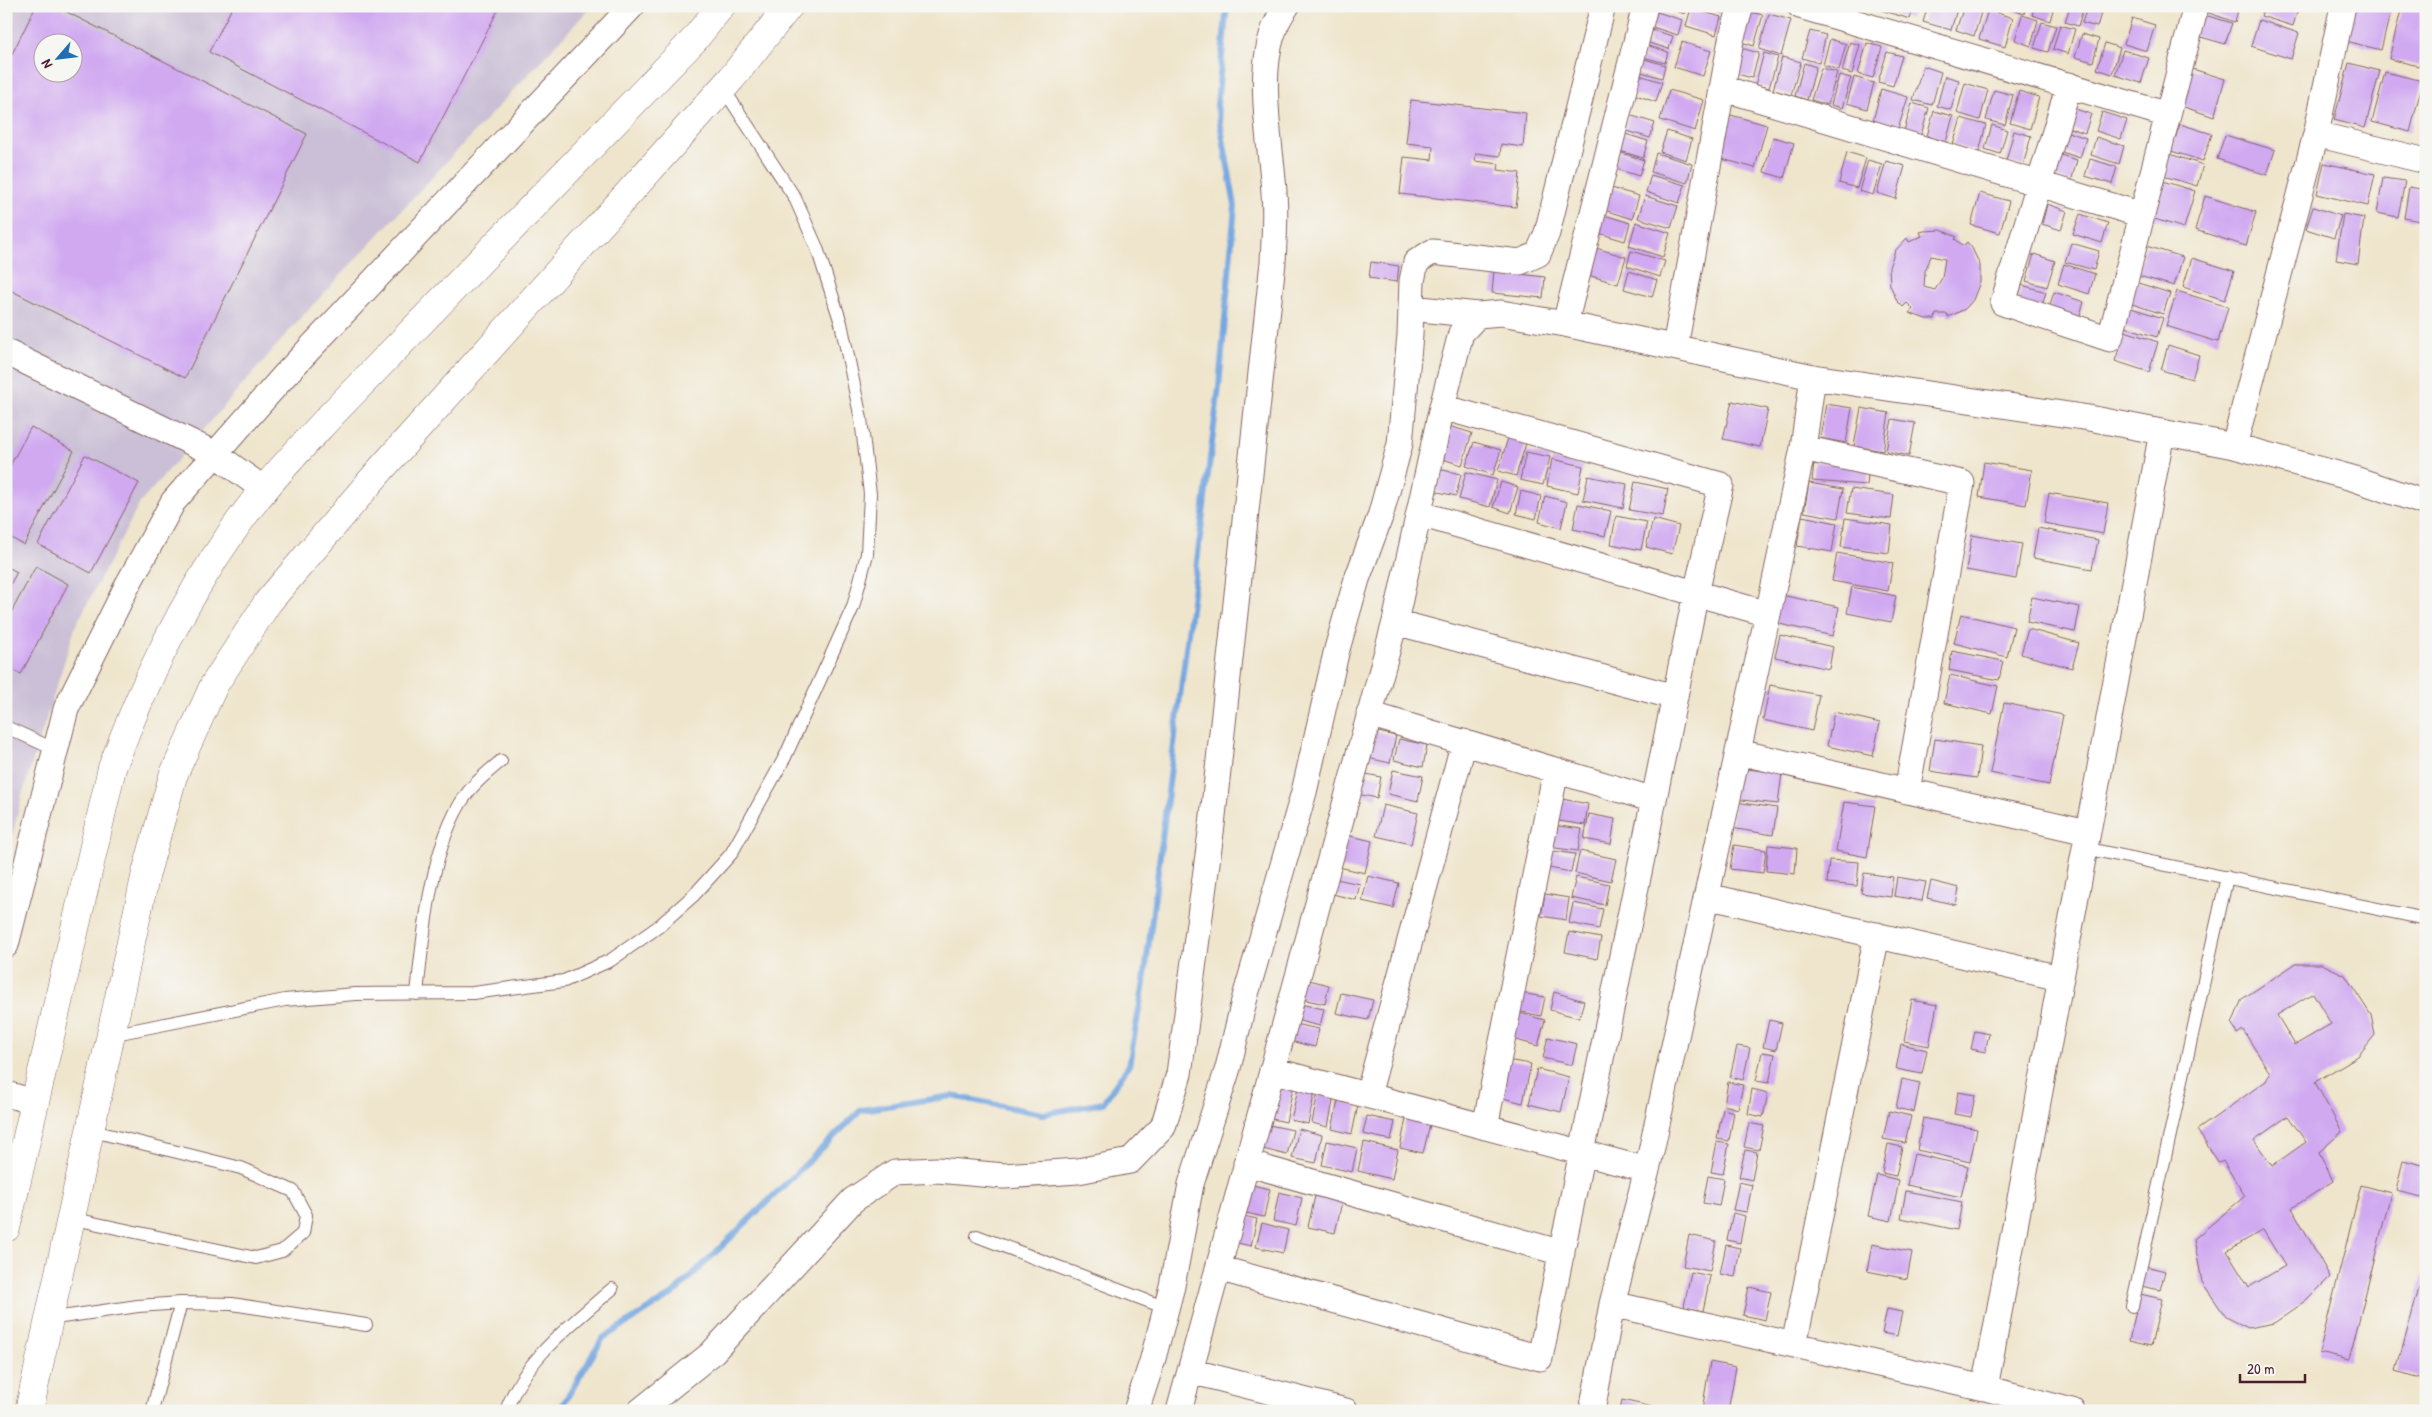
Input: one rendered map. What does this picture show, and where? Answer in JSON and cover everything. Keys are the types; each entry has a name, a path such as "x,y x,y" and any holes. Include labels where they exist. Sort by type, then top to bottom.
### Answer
{"main road":[{"path":"6,1228 112,768 136,703 184,606 232,530 333,413 694,40 721,6"},
{"path":"29,1411 146,873 173,776 214,685 268,602 382,468 723,88 789,6"}],"street":[{"path":"6,945 66,709 127,586 173,502 284,376 632,6"},
{"path":"640,1411 711,1354 853,1200 894,1172 937,1170 1004,1176 1078,1171 1130,1161 1163,1127 1180,1074 1212,825 1274,262 1274,195 1265,93 1268,57 1278,18 1287,6"},
{"path":"1136,1411 1152,1362 1166,1308 1191,1184 1228,1068 1244,1001 1304,792 1337,649 1357,579 1380,517 1400,444 1410,335 1412,281 1416,262 1432,252 1520,262 1538,254 1547,233 1602,6"},
{"path":"1565,324 1645,6"},
{"path":"1675,347 1731,40 1741,6"},
{"path":"1800,6 2168,114"},
{"path":"2234,446 2316,134 2343,6"},
{"path":"2069,85 2003,303 2110,339 2168,114 2193,7"},
{"path":"1722,88 2142,215"},
{"path":"2316,134 2426,162"},
{"path":"1411,308 1478,315 1501,313 1565,324 1813,377 2089,418 2234,446 2352,478 2426,502"},
{"path":"1179,1411 1395,622 1442,407 1461,333 1478,315"},
{"path":"6,352 215,454 265,490"},
{"path":"1592,1411 1612,1304 1647,1170 1768,614 1803,448 1813,377"},
{"path":"1218,1268 1540,1358 1696,593 1721,485 1442,407"},
{"path":"1985,1388 2162,432"},
{"path":"1803,448 1962,483 1907,791"},
{"path":"1420,514 1768,614"},
{"path":"1395,622 1675,698"},
{"path":"1369,714 1654,800"},
{"path":"1368,1095 1464,742"},
{"path":"1738,752 1907,791 2086,840"},
{"path":"1485,1127 1556,770"},
{"path":"1707,896 2060,978"},
{"path":"1794,1345 1877,936"},
{"path":"1272,1070 1647,1170"},
{"path":"6,1094 35,1102"},
{"path":"1246,1163 1562,1253"},
{"path":"1612,1304 1985,1388 2072,1411"},
{"path":"1190,1371 1346,1411"}],"lane":[{"path":"110,1035 285,1000 355,994 473,993 564,981 611,960 658,927 694,895 731,854 785,757 853,607 867,554 870,494 861,419 841,323 817,248 795,198 723,88"},
{"path":"6,727 56,750"},
{"path":"417,994 428,906 441,851 453,816 466,795 501,760"},
{"path":"2086,840 2227,877 2426,919"},
{"path":"2132,1306 2227,877"},
{"path":"70,1218 256,1258 282,1250 303,1233 306,1215 293,1191 241,1168 89,1130"},
{"path":"977,1236 1166,1308"},
{"path":"506,1411 528,1369 565,1330 612,1289"},
{"path":"48,1319 138,1306 182,1303 232,1304 366,1324"},
{"path":"152,1411 182,1303"}],"shaded area":[{"path":"6,6 592,6 298,321 140,503 76,625 22,795 6,862"}],"building":[{"path":"36,6 55,6 307,134 185,378 6,288 6,66"},
{"path":"233,6 500,6 420,162 209,52"},
{"path":"1662,6 1687,6 1685,14"},
{"path":"1702,6 1725,6 1723,13"},
{"path":"1868,6 1914,6 1910,19"},
{"path":"1928,6 1958,6 1951,30 1923,22"},
{"path":"1964,6 1983,6 1974,36 1956,30"},
{"path":"2001,6 2026,6 2024,14"},
{"path":"2035,6 2054,6 2050,21 2032,15"},
{"path":"2070,6 2084,6 2078,26 2065,22"},
{"path":"2087,6 2103,6 2097,27 2082,23"},
{"path":"2208,6 2239,6 2235,22 2206,12"},
{"path":"2264,6 2299,6 2293,26 2261,16"},
{"path":"2351,6 2392,6 2381,50 2342,40"},
{"path":"2402,6 2426,6 2426,42 2419,66 2389,59"},
{"path":"1691,8 1721,17 1716,35 1686,26"},
{"path":"1988,10 2013,18 2005,47 1979,39"},
{"path":"1747,11 1763,15 1754,46 1738,41"},
{"path":"1657,12 1682,20 1678,35 1652,27"},
{"path":"1769,14 1791,20 1781,56 1759,49"},
{"path":"2201,14 2232,23 2225,44 2194,35"},
{"path":"2022,15 2038,20 2031,46 2015,40"},
{"path":"2132,18 2155,25 2147,51 2124,44"},
{"path":"2259,20 2299,33 2291,59 2251,46"},
{"path":"2042,22 2056,26 2048,52 2034,48"},
{"path":"2060,25 2075,29 2068,54 2053,49"},
{"path":"1652,30 1673,36 1669,49 1649,43"},
{"path":"1810,31 1826,35 1819,63 1802,58"},
{"path":"2082,34 2099,39 2093,62 2075,57"},
{"path":"1830,39 1846,44 1839,70 1823,65"},
{"path":"1682,42 1711,51 1703,76 1674,67"},
{"path":"1850,42 1860,45 1852,74 1842,71"},
{"path":"1867,43 1882,47 1873,78 1858,74"},
{"path":"2105,43 2120,48 2112,74 2097,69"},
{"path":"1646,45 1668,52 1665,63 1643,57"},
{"path":"1737,47 1759,53 1752,78 1730,72"},
{"path":"2123,50 2149,58 2141,83 2115,75"},
{"path":"1887,52 1902,56 1893,86 1878,82"},
{"path":"1764,53 1778,57 1769,88 1755,85"},
{"path":"1782,57 1801,62 1791,95 1773,90"},
{"path":"1641,58 1665,65 1662,78 1638,71"},
{"path":"1804,63 1816,67 1807,100 1795,96"},
{"path":"2349,63 2380,71 2365,128 2334,120"},
{"path":"1923,66 1941,72 1932,105 1913,100"},
{"path":"1821,68 1837,72 1828,105 1811,100"},
{"path":"2189,68 2225,79 2214,117 2178,105"},
{"path":"2385,72 2423,81 2410,132 2372,122"},
{"path":"1636,74 1662,82 1656,102 1630,93"},
{"path":"1839,75 1851,78 1842,108 1831,105"},
{"path":"1945,76 1959,80 1951,110 1937,106"},
{"path":"1854,77 1874,83 1867,109 1847,103"},
{"path":"1965,83 1988,90 1980,120 1957,113"},
{"path":"1881,89 1908,97 1898,129 1873,121"},
{"path":"1669,90 1704,100 1695,131 1660,120"},
{"path":"1994,90 2013,95 2005,125 1986,120"},
{"path":"2019,91 2039,97 2030,129 2010,123"},
{"path":"1411,100 1526,113 1523,147 1501,144 1500,156 1476,153 1475,161 1499,164 1498,170 1520,173 1516,207 1400,194 1404,157 1432,160 1433,146 1406,143"},
{"path":"1912,103 1929,108 1921,135 1904,131"},
{"path":"2066,106 2091,114 2085,133 2061,125"},
{"path":"1934,111 1953,116 1946,142 1927,136"},
{"path":"2102,112 2127,120 2121,139 2096,131"},
{"path":"1727,114 1767,125 1755,168 1715,157"},
{"path":"1629,115 1655,123 1650,138 1624,130"},
{"path":"1961,118 1986,125 1979,152 1953,145"},
{"path":"2180,124 2212,134 2203,161 2171,151"},
{"path":"1992,125 2007,130 2000,154 1985,149"},
{"path":"2062,130 2086,138 2080,158 2056,150"},
{"path":"1667,131 1692,139 1686,160 1660,152"},
{"path":"2014,131 2031,136 2023,166 2006,161"},
{"path":"1622,133 1648,141 1643,158 1617,150"},
{"path":"2225,135 2275,150 2267,175 2217,159"},
{"path":"1773,137 1794,143 1784,178 1764,172"},
{"path":"2096,137 2124,146 2119,164 2091,155"},
{"path":"1619,152 1644,160 1639,176 1613,168"},
{"path":"1847,152 1866,158 1857,188 1839,183"},
{"path":"1656,153 1692,164 1687,183 1651,172"},
{"path":"2054,153 2077,160 2071,182 2048,175"},
{"path":"2167,153 2203,165 2197,186 2160,175"},
{"path":"2090,159 2117,167 2112,184 2085,176"},
{"path":"1868,160 1882,164 1873,195 1859,191"},
{"path":"1886,161 1905,166 1896,199 1877,193"},
{"path":"2324,163 2375,174 2368,206 2317,194"},
{"path":"1651,175 1685,185 1679,203 1646,192"},
{"path":"2383,178 2405,181 2398,217 2377,213"},
{"path":"2159,180 2195,191 2184,228 2148,217"},
{"path":"1608,187 1639,196 1632,219 1601,209"},
{"path":"2409,187 2426,190 2426,222 2404,218"},
{"path":"1980,193 2009,201 2000,233 1971,225"},
{"path":"1645,196 1678,206 1671,228 1638,218"},
{"path":"2205,196 2256,212 2246,246 2195,230"},
{"path":"2047,204 2067,211 2061,230 2042,224"},
{"path":"2313,207 2341,216 2334,238 2306,229"},
{"path":"1601,214 1630,223 1625,241 1595,232"},
{"path":"2080,214 2108,223 2102,243 2073,234"},
{"path":"2343,214 2364,218 2358,264 2336,260"},
{"path":"1636,222 1670,233 1663,257 1629,246"},
{"path":"1941,230 1957,237 1955,239 1963,246 1967,242 1980,265 1980,282 1973,300 1965,309 1948,317 1948,314 1936,314 1935,319 1926,319 1909,313 1913,309 1907,303 1903,307 1897,301 1890,285 1889,267 1895,251 1907,238 1909,242 1922,236 1920,232","holes":["1931,256 1945,259 1942,278 1935,290 1924,287 1925,271"]},
{"path":"2071,243 2099,251 2094,270 2065,262"},
{"path":"2146,246 2183,257 2174,286 2136,275"},
{"path":"1596,248 1626,257 1618,284 1588,275"},
{"path":"1631,251 1665,261 1660,277 1627,266"},
{"path":"2034,254 2055,261 2047,287 2026,281"},
{"path":"2192,258 2234,271 2225,300 2183,287"},
{"path":"1371,262 1399,266 1397,282 1369,278"},
{"path":"2064,264 2095,274 2089,294 2058,284"},
{"path":"1494,271 1545,277 1543,298 1492,293"},
{"path":"1629,271 1657,280 1652,297 1624,289"},
{"path":"2135,282 2170,293 2163,314 2129,303"},
{"path":"2022,285 2046,292 2041,309 2017,302"},
{"path":"2177,291 2228,307 2218,342 2166,326"},
{"path":"2054,292 2084,302 2078,321 2048,311"},
{"path":"2128,307 2163,318 2157,337 2122,326"},
{"path":"2125,331 2158,342 2149,372 2115,361"},
{"path":"2168,345 2199,355 2192,379 2161,370"},
{"path":"1732,401 1768,409 1760,447 1723,439"},
{"path":"1826,404 1852,408 1846,443 1820,438"},
{"path":"1861,408 1889,413 1883,451 1854,446"},
{"path":"1892,419 1915,423 1909,456 1886,451"},
{"path":"1449,426 1472,433 1462,465 1439,458"},
{"path":"31,427 74,451 24,545 6,535 6,473"},
{"path":"1508,438 1526,443 1516,476 1498,471"},
{"path":"1474,442 1501,450 1493,475 1466,466"},
{"path":"1526,452 1550,457 1543,485 1520,480"},
{"path":"85,455 139,483 91,573 38,544"},
{"path":"1552,459 1583,466 1578,493 1547,486"},
{"path":"1814,462 1869,466 1867,485 1812,481"},
{"path":"1984,462 2032,470 2026,505 1979,497"},
{"path":"1438,469 1461,474 1456,496 1434,491"},
{"path":"1466,472 1497,480 1490,507 1459,499"},
{"path":"1588,476 1627,484 1623,508 1583,500"},
{"path":"1501,482 1518,487 1510,513 1493,507"},
{"path":"1635,482 1668,489 1663,516 1629,510"},
{"path":"1809,483 1843,489 1838,518 1804,512"},
{"path":"1851,489 1894,495 1891,519 1847,513"},
{"path":"1521,491 1541,496 1536,519 1516,514"},
{"path":"2049,493 2108,503 2103,534 2044,523"},
{"path":"1545,496 1567,502 1561,528 1539,522"},
{"path":"1578,504 1611,511 1605,536 1573,529"},
{"path":"1616,516 1647,522 1641,550 1611,544"},
{"path":"1802,516 1837,523 1832,552 1797,546"},
{"path":"1845,518 1892,525 1889,553 1841,547"},
{"path":"1653,519 1679,526 1672,554 1646,547"},
{"path":"2038,528 2098,540 2092,569 2033,558"},
{"path":"1972,535 2022,544 2016,579 1966,570"},
{"path":"1837,553 1893,563 1888,591 1832,581"},
{"path":"6,566 17,572 6,592"},
{"path":"36,566 68,584 21,674 6,666 6,622"},
{"path":"1852,587 1896,596 1891,622 1847,613"},
{"path":"1781,595 1839,607 1833,636 1775,623"},
{"path":"2032,597 2080,607 2075,632 2027,622"},
{"path":"1961,614 2014,627 2007,657 1954,643"},
{"path":"2028,629 2079,643 2072,668 2021,654"},
{"path":"1780,635 1833,647 1829,669 1775,657"},
{"path":"1952,651 2003,661 1999,680 1949,670"},
{"path":"1950,675 1998,686 1992,714 1944,703"},
{"path":"1770,685 1819,695 1812,731 1763,720"},
{"path":"2004,703 2063,715 2049,785 1990,773"},
{"path":"1834,712 1880,723 1873,756 1827,746"},
{"path":"1369,730 1396,736 1390,763 1363,757"},
{"path":"1399,739 1427,745 1423,767 1394,760"},
{"path":"1935,739 1981,746 1977,778 1930,771"},
{"path":"1737,768 1782,773 1778,804 1733,799"},
{"path":"1393,770 1423,776 1418,801 1388,794"},
{"path":"1361,773 1381,777 1377,798 1357,794"},
{"path":"1562,799 1588,804 1585,825 1559,821"},
{"path":"1735,802 1777,808 1773,835 1731,828"},
{"path":"1844,802 1875,806 1867,857 1836,851"},
{"path":"1383,805 1418,813 1411,844 1376,836"},
{"path":"1589,814 1615,819 1611,844 1584,839"},
{"path":"1551,825 1582,829 1578,851 1548,847"},
{"path":"1338,833 1372,841 1365,873 1330,865"},
{"path":"1734,845 1766,850 1763,873 1730,869"},
{"path":"1768,845 1797,848 1795,874 1766,871"},
{"path":"1546,850 1575,854 1571,872 1543,867"},
{"path":"1580,851 1616,859 1611,881 1575,873"},
{"path":"1829,860 1859,862 1857,886 1827,883"},
{"path":"1864,873 1893,877 1891,897 1861,893"},
{"path":"1368,876 1399,883 1393,908 1362,901"},
{"path":"1576,877 1609,884 1605,905 1571,898"},
{"path":"1897,877 1926,882 1922,901 1894,896"},
{"path":"1336,879 1360,884 1356,900 1333,894"},
{"path":"1931,881 1959,888 1956,905 1927,898"},
{"path":"1545,894 1569,898 1566,920 1541,916"},
{"path":"1573,903 1603,909 1599,929 1569,923"},
{"path":"1569,932 1601,938 1597,959 1565,952"},
{"path":"2295,964 2322,964 2345,975 2371,1015 2375,1035 2358,1056 2315,1082 2342,1132 2319,1152 2333,1181 2292,1208 2330,1277 2306,1301 2274,1323 2248,1328 2226,1317 2202,1282 2194,1239 2245,1196 2223,1161 2219,1163 2197,1130 2266,1081 2270,1073 2243,1030 2237,1034 2232,1024 2242,999","holes":["2313,993 2331,1024 2295,1045 2277,1015","2288,1116 2306,1142 2272,1166 2254,1140","2263,1230 2285,1266 2249,1287 2227,1251"]},
{"path":"1301,978 1329,985 1325,1004 1297,998"},
{"path":"1554,992 1584,1001 1579,1018 1550,1010"},
{"path":"1341,993 1373,1000 1368,1020 1336,1013"},
{"path":"1520,993 1545,997 1541,1016 1517,1011"},
{"path":"1912,1000 1937,1005 1929,1046 1904,1041"},
{"path":"1295,1003 1324,1009 1320,1026 1291,1019"},
{"path":"1516,1012 1545,1020 1538,1046 1509,1038"},
{"path":"1769,1020 1782,1023 1776,1050 1763,1047"},
{"path":"1290,1023 1319,1029 1315,1047 1286,1040"},
{"path":"1975,1031 1989,1034 1985,1052 1971,1049"},
{"path":"1548,1037 1577,1044 1572,1065 1543,1058"},
{"path":"1901,1044 1927,1050 1922,1074 1896,1069"},
{"path":"1737,1046 1750,1048 1743,1080 1730,1077"},
{"path":"1762,1052 1775,1054 1769,1083 1756,1081"},
{"path":"1506,1060 1531,1064 1523,1103 1499,1097"},
{"path":"1537,1069 1569,1077 1561,1112 1529,1104"},
{"path":"1902,1079 1920,1083 1914,1112 1896,1108"},
{"path":"1728,1082 1743,1085 1738,1109 1724,1105"},
{"path":"1276,1085 1293,1088 1286,1122 1268,1118"},
{"path":"1298,1088 1315,1091 1308,1124 1291,1120"},
{"path":"1752,1089 1768,1093 1763,1117 1748,1114"},
{"path":"1318,1092 1334,1096 1328,1127 1312,1123"},
{"path":"1958,1092 1975,1095 1971,1117 1954,1114"},
{"path":"1338,1101 1358,1105 1352,1134 1332,1129"},
{"path":"1723,1109 1734,1112 1729,1141 1717,1139"},
{"path":"1889,1111 1911,1116 1905,1143 1883,1139"},
{"path":"1367,1116 1395,1122 1391,1140 1363,1134"},
{"path":"1923,1118 1977,1129 1970,1162 1917,1150"},
{"path":"1406,1119 1430,1125 1423,1153 1400,1148"},
{"path":"1749,1123 1764,1126 1759,1150 1744,1147"},
{"path":"1269,1125 1293,1130 1287,1155 1263,1149"},
{"path":"1299,1129 1322,1135 1316,1163 1292,1158"},
{"path":"1327,1141 1357,1148 1352,1172 1322,1165"},
{"path":"1364,1142 1398,1150 1392,1179 1358,1171"},
{"path":"1717,1142 1729,1144 1723,1174 1711,1172"},
{"path":"1888,1144 1902,1147 1896,1176 1882,1173"},
{"path":"1745,1150 1757,1152 1752,1180 1739,1177"},
{"path":"1914,1154 1968,1166 1961,1197 1907,1185"},
{"path":"2403,1160 2426,1166 2426,1198 2396,1191"},
{"path":"1877,1175 1899,1180 1891,1221 1868,1216"},
{"path":"1708,1176 1724,1179 1719,1206 1703,1203"},
{"path":"1739,1182 1752,1185 1747,1212 1733,1210"},
{"path":"1252,1185 1270,1189 1264,1217 1246,1213"},
{"path":"2361,1185 2391,1193 2349,1360 2319,1353"},
{"path":"1906,1191 1962,1202 1957,1230 1901,1218"},
{"path":"1279,1192 1302,1198 1296,1226 1273,1221"},
{"path":"1315,1196 1342,1202 1335,1233 1308,1227"},
{"path":"1733,1213 1745,1216 1740,1243 1727,1240"},
{"path":"1235,1214 1257,1219 1251,1246 1229,1241"},
{"path":"1262,1223 1288,1230 1283,1253 1256,1247"},
{"path":"1689,1235 1716,1241 1710,1271 1683,1266"},
{"path":"1872,1244 1912,1252 1907,1279 1867,1271"},
{"path":"1726,1245 1740,1248 1735,1277 1720,1274"},
{"path":"2146,1266 2165,1271 2160,1290 2141,1286"},
{"path":"2426,1267 2426,1380 2396,1371"},
{"path":"1691,1272 1710,1276 1703,1311 1684,1307"},
{"path":"1749,1287 1771,1292 1765,1320 1743,1315"},
{"path":"2140,1294 2162,1299 2151,1346 2129,1341"},
{"path":"1887,1309 1902,1312 1897,1336 1882,1333"},
{"path":"1710,1362 1736,1367 1728,1411 1702,1411"},
{"path":"1622,1400 1653,1407 1652,1411 1620,1411"}],"waterway":[{"path":"559,1411 603,1338 673,1294 861,1110 952,1096 1043,1114 1103,1103 1129,1065 1144,982 1219,387 1235,206 1217,105 1227,6"}]}
